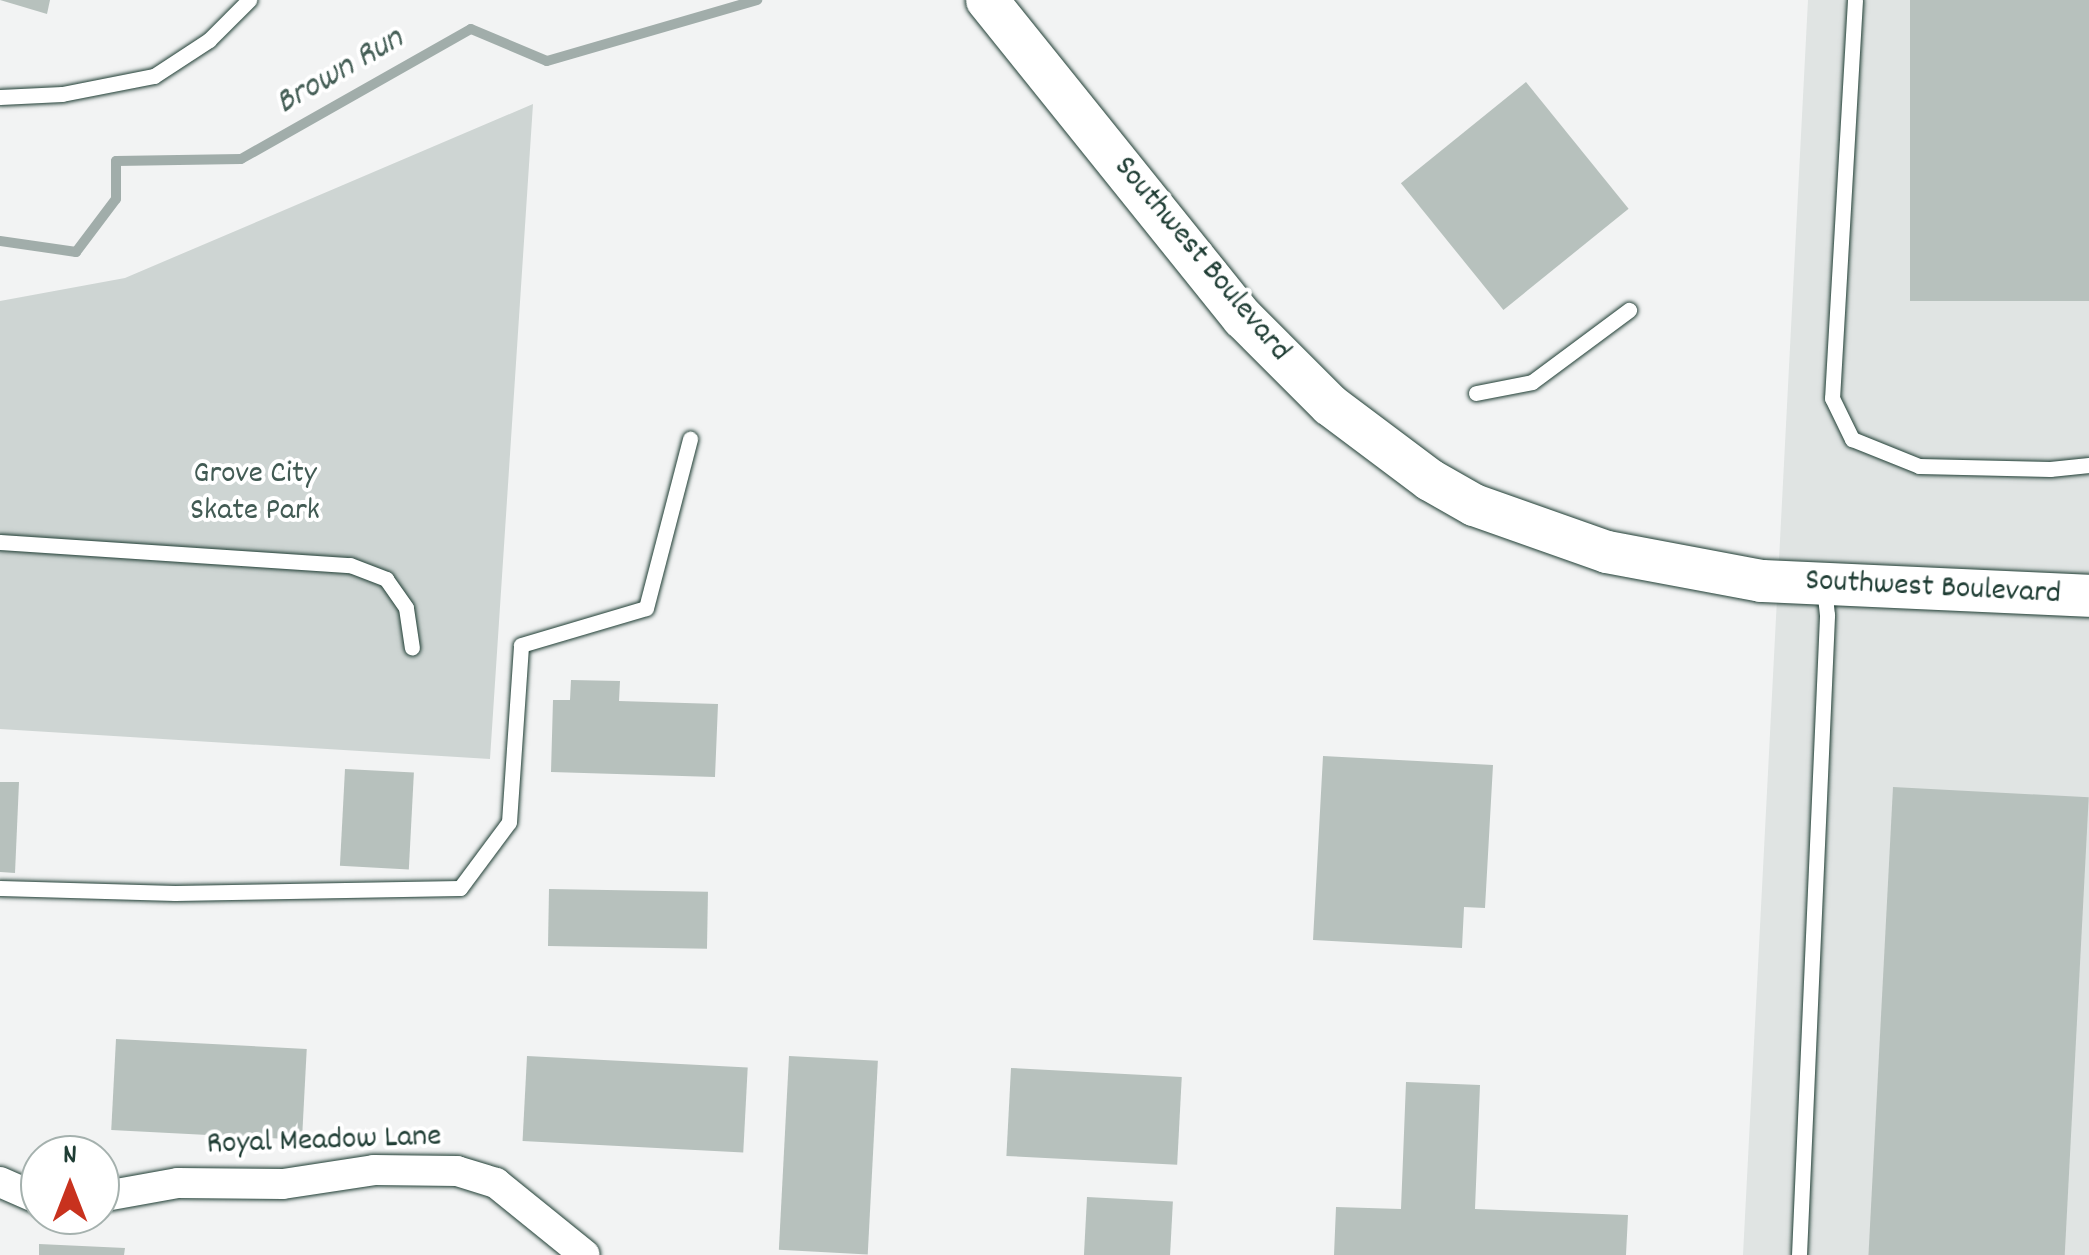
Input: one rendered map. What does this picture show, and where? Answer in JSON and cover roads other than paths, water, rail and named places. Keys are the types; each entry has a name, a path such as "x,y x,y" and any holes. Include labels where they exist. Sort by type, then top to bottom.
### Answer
{"street":[{"name":"Southwest Boulevard","path":"987,0 1243,318 1330,405 1430,480 1474,505 1607,552 1762,581 2089,596"},
{"name":"Royal Meadow Lane","path":"120,1193 178,1183 283,1184 374,1170 457,1171 496,1183 585,1255"}],"lane":[{"path":"0,97 62,94 154,76 209,40 249,0"},
{"path":"1855,0 1832,398 1852,439 1918,466 2050,470 2089,465"},
{"path":"1476,393 1532,382 1629,310"},
{"path":"0,888 175,893 460,888 509,822 521,645 646,608 690,439"},
{"path":"0,542 350,565 386,579 406,608 412,648"},
{"path":"1799,1255 1827,615 1823,584"}],"waterway":[{"name":"Brown Run","path":"0,241 76,252 116,199 116,161 241,159 471,29 547,61 757,0"}],"park label":[{"name":"Grove City Skate Park","path":"255,494"}]}
